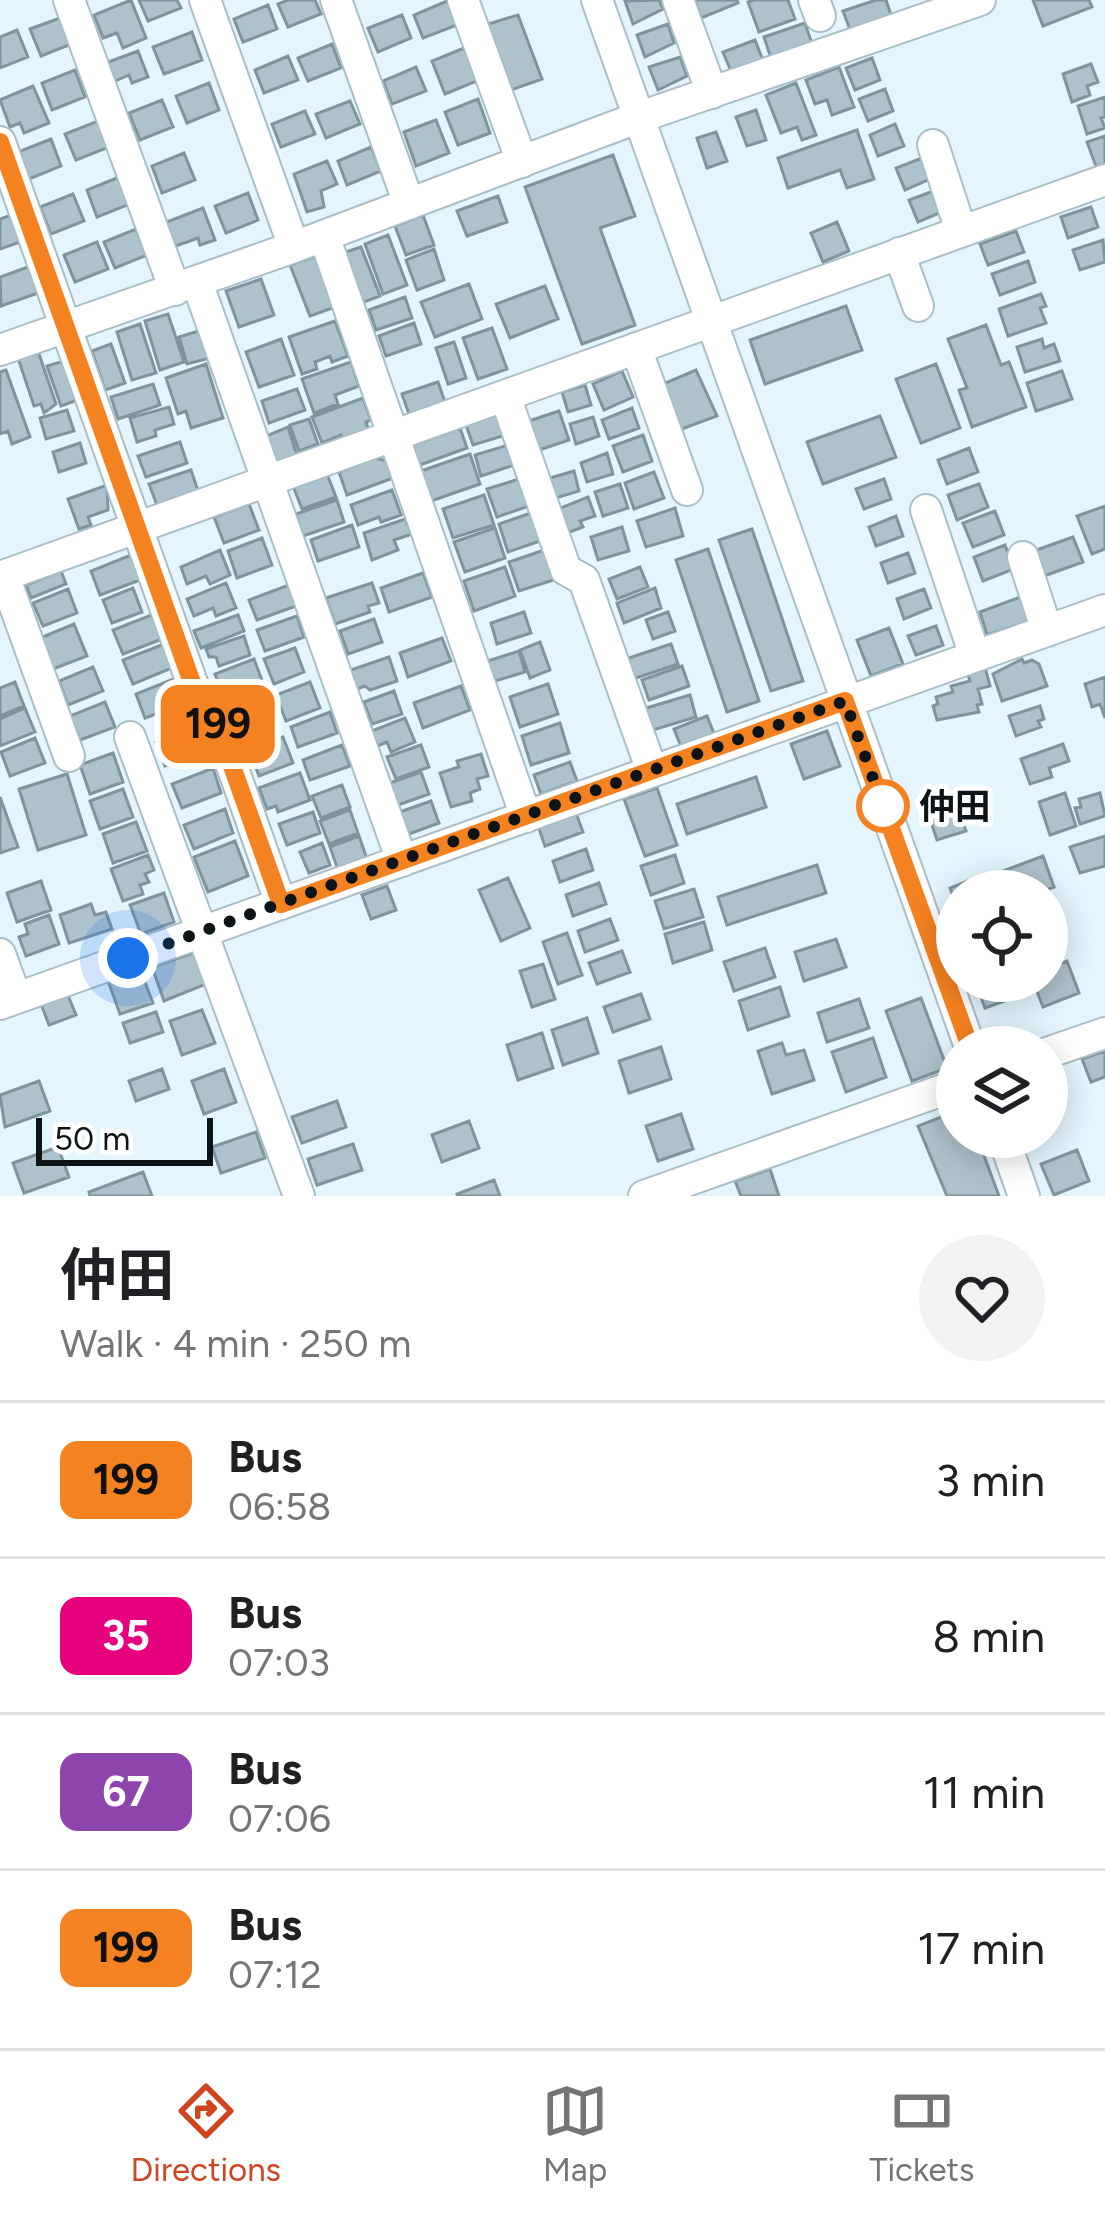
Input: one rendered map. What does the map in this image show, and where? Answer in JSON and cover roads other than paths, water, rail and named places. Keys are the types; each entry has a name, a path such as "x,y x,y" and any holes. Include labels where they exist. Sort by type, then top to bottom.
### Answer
{"street":[{"path":"69,0 267,482 402,861"},
{"path":"205,0 391,437 526,817"},
{"path":"336,0 410,204"},
{"path":"463,0 522,162"},
{"path":"597,0 962,1026"},
{"path":"678,0 712,93"},
{"path":"0,350 309,242 637,118 980,0"},
{"path":"0,142 196,694 215,718 281,904"},
{"path":"933,145 961,232"},
{"path":"69,756 2,577 1105,180"},
{"path":"899,253 917,306"},
{"path":"635,348 687,490"},
{"path":"505,396 566,570 584,580 652,771"},
{"path":"926,510 975,656"},
{"path":"1023,556 1047,631"},
{"path":"0,954 8,1001 1105,610"},
{"path":"130,737 299,1196"},
{"path":"1068,1046 1105,1033"},
{"path":"644,1196 936,1092"},
{"path":"1010,1158 1024,1196"}],"place":[{"name":"仲田","path":"883,806"}]}
